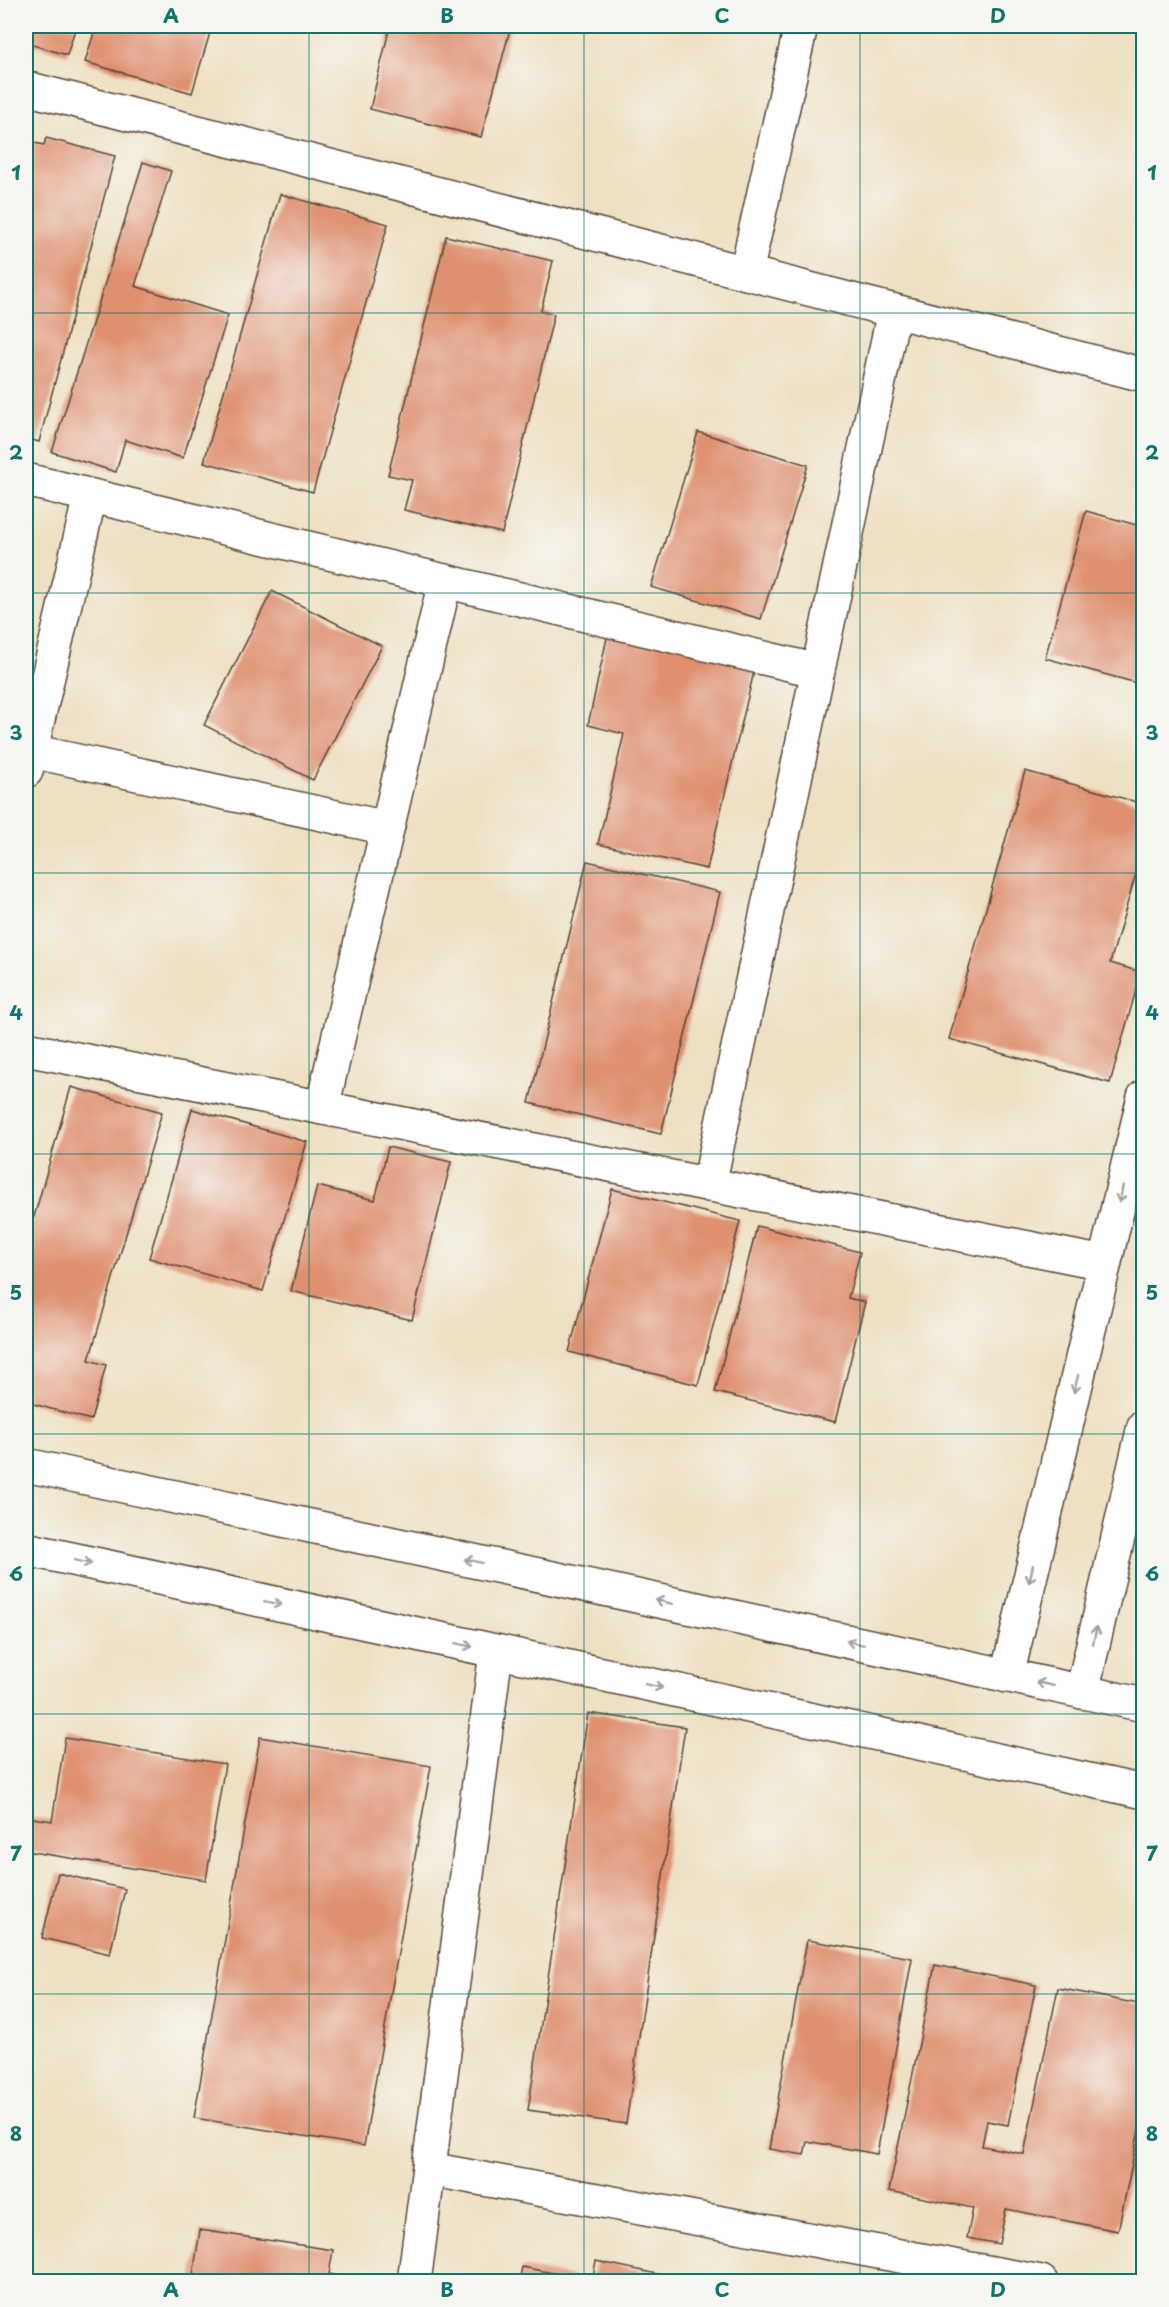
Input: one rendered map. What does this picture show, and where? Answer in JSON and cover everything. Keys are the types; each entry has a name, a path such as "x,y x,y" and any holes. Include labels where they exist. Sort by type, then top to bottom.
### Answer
{"street":[{"path":"746,273 801,26"},
{"path":"26,88 1143,375"},
{"path":"709,1185 894,311"},
{"path":"26,480 818,671"},
{"path":"90,496 28,762 387,828"},
{"path":"322,1108 445,581"},
{"path":"26,1049 1104,1263"},
{"path":"1007,1676 1143,1096"},
{"path":"1082,1692 1143,1426"},
{"path":"26,1465 1143,1706"},
{"path":"26,1549 1143,1792"},
{"path":"414,2282 496,1652"},
{"path":"429,2169 1041,2282"}],"building":[{"path":"26,26 76,26 67,55 26,43"},
{"path":"96,26 212,26 192,93 85,62"},
{"path":"390,26 511,26 481,137 370,109"},
{"path":"46,138 115,156 39,442 26,438 26,141 44,145"},
{"path":"143,162 171,171 135,286 228,315 183,458 125,440 116,472 52,452"},
{"path":"280,194 388,224 313,492 204,462"},
{"path":"446,236 553,261 541,311 554,314 502,533 404,510 412,480 388,475"},
{"path":"698,432 808,465 761,619 651,587"},
{"path":"1086,511 1144,527 1144,685 1045,658"},
{"path":"272,591 382,646 313,780 204,725"},
{"path":"608,633 757,659 707,869 598,844 624,734 588,725"},
{"path":"1025,771 1144,804 1144,846 1110,963 1141,972 1110,1083 949,1039"},
{"path":"587,861 720,892 661,1134 529,1103"},
{"path":"71,1087 162,1112 89,1360 106,1365 91,1420 26,1402 26,1214 34,1217"},
{"path":"192,1109 307,1142 263,1291 149,1258"},
{"path":"388,1147 451,1162 412,1320 291,1291 317,1186 375,1200"},
{"path":"612,1189 740,1221 698,1385 569,1352"},
{"path":"757,1226 860,1252 848,1298 865,1302 835,1422 715,1392"},
{"path":"588,1713 685,1727 626,2124 528,2110"},
{"path":"260,1737 431,1766 364,2146 194,2118"},
{"path":"65,1738 225,1764 206,1880 26,1851 26,1817 52,1821"},
{"path":"58,1873 125,1889 110,1954 42,1938"},
{"path":"807,1940 912,1958 877,2154 807,2141 804,2155 769,2149"},
{"path":"935,1965 1036,1985 1008,2125 987,2121 982,2146 1024,2154 1058,1988 1144,2005 1144,2106 1118,2231 1006,2209 999,2244 967,2238 973,2208 889,2191"},
{"path":"200,2230 333,2250 329,2274 350,2278 349,2282 192,2282"},
{"path":"596,2261 681,2279 681,2282 592,2282"},
{"path":"522,2267 590,2280 590,2282 519,2282"}]}
